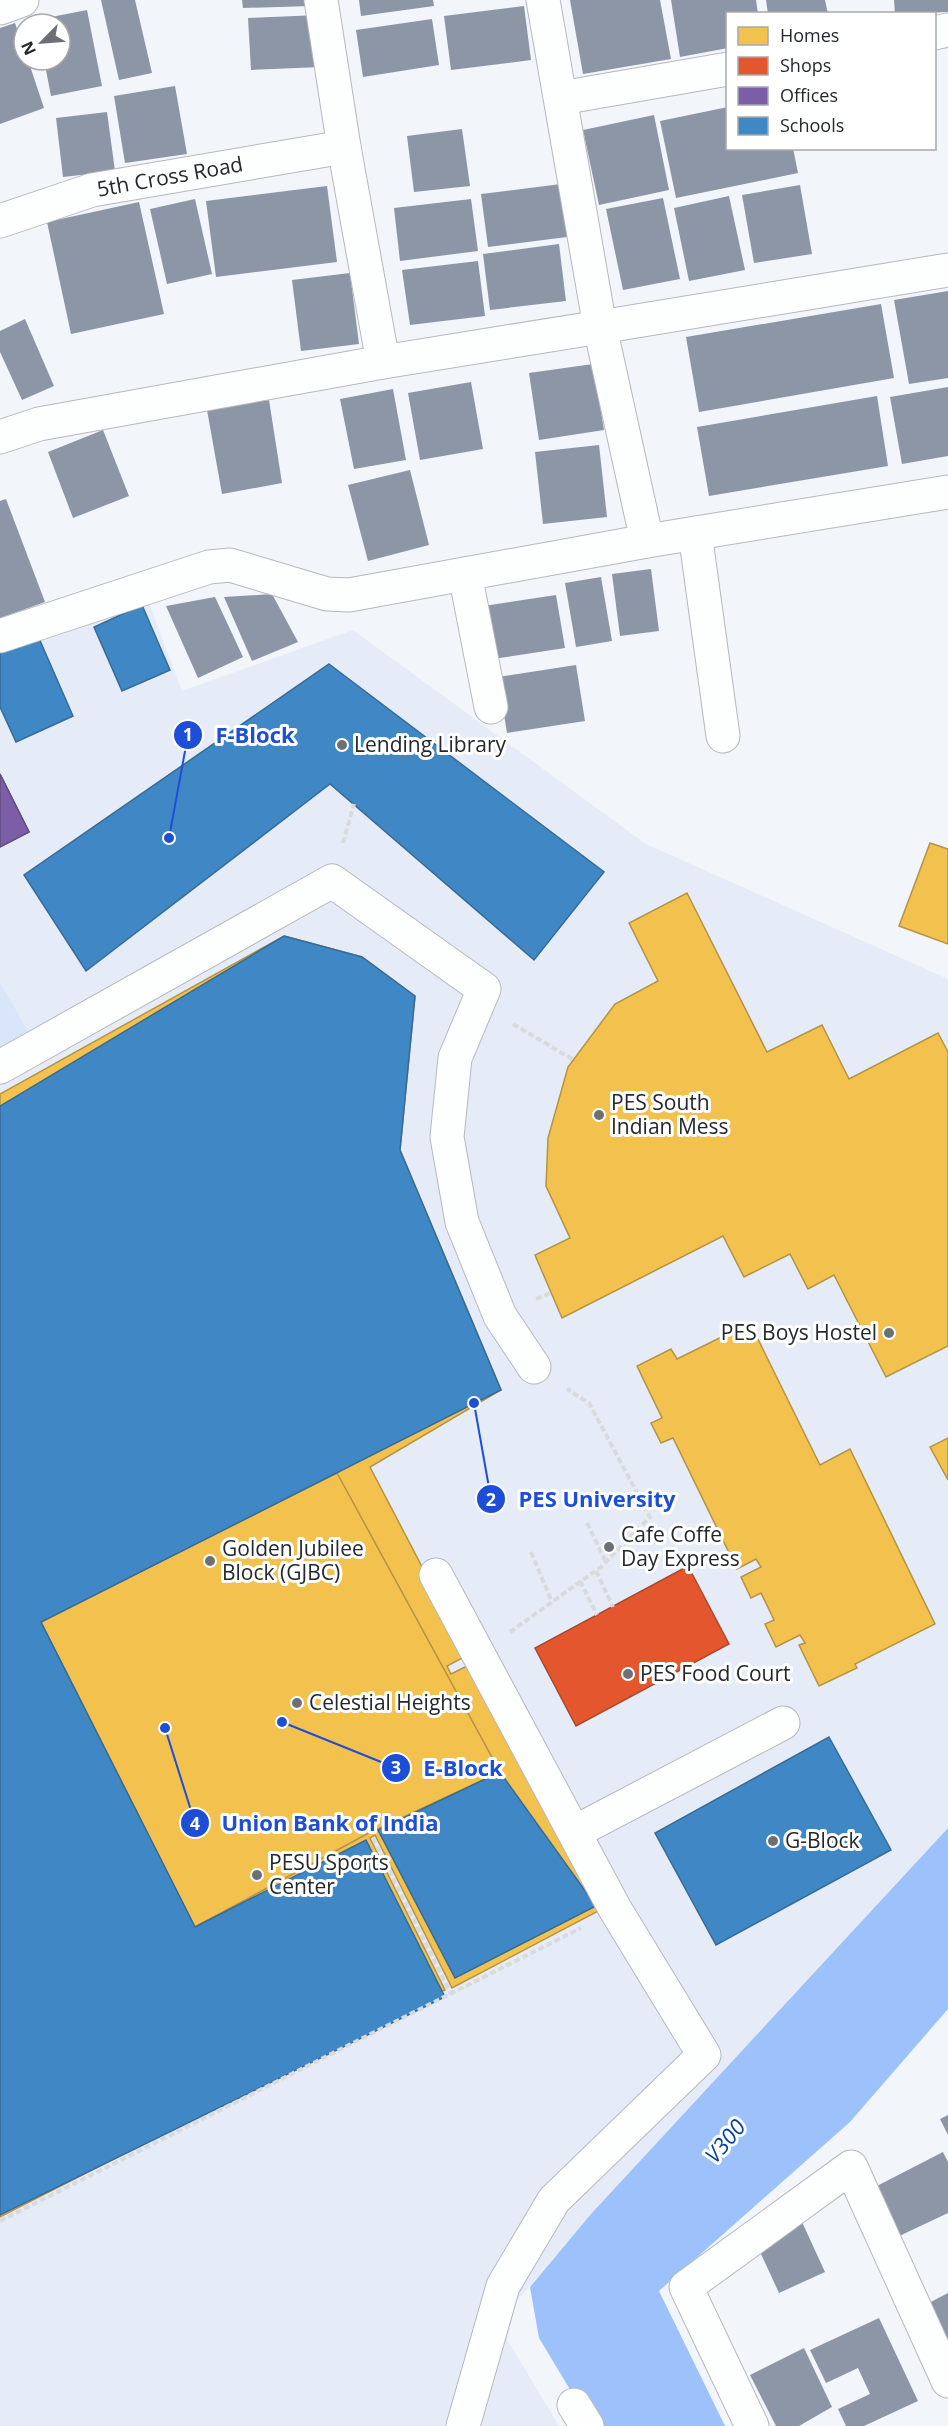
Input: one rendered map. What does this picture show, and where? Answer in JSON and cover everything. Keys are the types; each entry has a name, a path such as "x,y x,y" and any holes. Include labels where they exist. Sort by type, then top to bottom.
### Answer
{"street":[{"path":"0,8 22,0"},
{"path":"321,0 344,147 383,362"},
{"path":"543,0 600,327 647,541"},
{"path":"561,98 726,69"},
{"name":"5th Cross Road","path":"0,221 92,190 344,147"},
{"path":"0,437 39,424 383,362 948,270"},
{"path":"0,636 209,567 230,565 327,594 349,595 647,541 948,492"},
{"path":"695,533 723,736"},
{"path":"465,574 490,707"},
{"path":"0,1067 47,1038 332,881 484,989 455,1058 447,1137 462,1222 500,1316 534,1366"},
{"path":"436,1575 615,1909 704,2055 554,2200 503,2286 463,2426"},
{"path":"575,1832 783,1724"},
{"path":"752,2426 686,2287 851,2167 948,2381"}],"path":[{"path":"477,1002 574,1060"},
{"path":"478,1654 596,1571 650,1517 589,1404 534,1366"},
{"path":"588,1522 606,1562"},
{"path":"531,1552 552,1602"},
{"path":"596,1571 613,1607"},
{"path":"580,1581 597,1615"},
{"path":"373,1838 451,1994"},
{"path":"0,2221 615,1909"}],"shaded area":[{"path":"148,600 182,691 353,630 646,844 948,979 948,1828 591,2214 517,2301 507,2339 559,2426 0,2426 0,651"},
{"path":"0,982 29,1033 0,1049"}],"water":[{"name":"V300","path":"948,1828 948,2009 850,2122 659,2291 725,2426 592,2426 539,2338 530,2287 591,2214"}],"building: Homes":[{"path":"930,843 948,849 948,944 899,926"},
{"name":"PES Boys Hostel","path":"687,893 767,1052 822,1025 849,1079 938,1033 948,1052 948,1346 886,1377 834,1275 808,1289 790,1254 744,1277 723,1236 562,1318 535,1255 570,1238 546,1186 548,1138 568,1067 615,1004 658,981 629,923"},
{"name":"Golden Jubilee Block (GJBC)","path":"284,936 362,957 415,996 400,1150 501,1390 370,1467 468,1655 447,1666 451,1674 473,1663 604,1908 452,1988 375,1835 370,1838 445,1990 0,2217 0,1094"},
{"path":"750,1323 820,1465 850,1449 935,1624 855,1664 857,1668 819,1686 799,1645 805,1643 800,1635 776,1647 765,1624 774,1620 761,1593 751,1598 741,1577 761,1567 756,1559 737,1569 673,1438 661,1443 651,1423 662,1418 637,1366 671,1349 677,1359"},
{"path":"948,1438 948,1480 930,1447"},
{"path":"337,1473 500,1772 367,1834 195,1927 41,1622"}],"building: Shops":[{"path":"688,1566 729,1644 576,1726 535,1648"}],"building: Offices":[{"path":"0,774 29,832 0,847"},
{"path":"0,774 29,832 0,847"}],"building: Schools":[{"path":"142,605 170,670 122,691 94,627"},
{"path":"38,636 73,716 16,742 0,707 0,652"},
{"path":"329,664 604,872 534,960 330,784 86,971 24,875"},
{"name":"Golden Jubilee Block (GJBC)","path":"284,936 362,957 415,996 400,1150 501,1390 41,1622 195,1927 366,1840 445,1997 0,2215 0,1106"},
{"name":"G-Block","path":"829,1737 891,1850 716,1945 655,1833"},
{"path":"500,1772 596,1906 455,1978 378,1830"}],"building: Other":[{"path":"101,0 135,0 152,73 119,80"},
{"path":"242,0 311,0 311,6 243,8"},
{"path":"359,0 433,0 434,6 361,16"},
{"path":"570,0 660,0 671,59 583,74"},
{"path":"671,0 756,0 758,12 726,12 726,48 680,57"},
{"path":"766,0 825,0 828,12 768,12"},
{"path":"894,0 948,0 948,12 895,12"},
{"path":"524,6 531,60 451,70 444,16"},
{"path":"87,10 102,86 51,96 46,72 72,72 72,13"},
{"path":"319,15 321,67 251,70 248,18"},
{"path":"432,19 439,65 363,77 356,30"},
{"path":"12,24 12,72 32,72 44,108 0,124 0,28"},
{"path":"175,86 187,154 125,163 114,96"},
{"path":"726,107 726,150 793,150 798,173 676,198 660,121"},
{"path":"107,112 115,171 63,177 56,118"},
{"path":"654,115 669,190 599,205 583,130"},
{"path":"462,129 470,186 414,192 407,136"},
{"path":"561,184 567,237 488,247 481,194"},
{"path":"800,185 812,254 754,263 742,195"},
{"path":"327,186 337,262 216,277 206,201"},
{"path":"729,196 745,270 689,281 674,208"},
{"path":"663,198 680,279 623,290 606,209"},
{"path":"195,199 212,274 167,284 150,209"},
{"path":"471,199 478,251 400,261 394,208"},
{"path":"139,202 164,314 71,334 47,222"},
{"path":"559,244 566,301 490,310 483,254"},
{"path":"478,261 485,316 410,325 402,270"},
{"path":"350,273 359,344 301,351 292,280"},
{"path":"948,291 948,378 909,384 894,300"},
{"path":"881,304 894,378 699,412 686,337"},
{"path":"25,319 54,386 22,400 0,352 0,331"},
{"path":"593,364 604,430 539,440 529,373"},
{"path":"471,382 483,449 420,460 408,393"},
{"path":"948,387 948,456 902,464 890,397"},
{"path":"393,389 406,460 354,469 340,399"},
{"path":"877,396 888,466 709,496 697,427"},
{"path":"269,400 282,483 222,494 207,410"},
{"path":"103,430 129,496 73,518 48,452"},
{"path":"599,445 607,517 543,524 535,452"},
{"path":"410,470 429,545 368,561 348,485"},
{"path":"6,499 45,602 0,618 0,501"},
{"path":"651,569 659,631 620,636 612,574"},
{"path":"601,577 612,641 576,647 565,583"},
{"path":"272,594 298,642 252,661 224,597"},
{"path":"556,595 565,648 493,659 484,606"},
{"path":"215,597 243,657 198,678 166,606"},
{"path":"576,665 585,721 507,733 498,677"},
{"path":"948,2115 948,2135 940,2119"},
{"path":"943,2152 948,2162 948,2213 895,2238 871,2189"},
{"path":"802,2222 825,2272 779,2293 756,2243"},
{"path":"948,2293 948,2338 943,2340 925,2305"},
{"path":"879,2318 918,2401 864,2426 846,2426 838,2409 870,2394 858,2368 826,2383 810,2350"},
{"path":"804,2348 832,2407 799,2426 776,2426 750,2375"}],"place":[{"name":"Lending Library","path":"342,745"},
{"name":"F-Block","path":"169,838"},
{"name":"PES South Indian Mess","path":"599,1115"},
{"name":"PES Boys Hostel","path":"889,1333"},
{"name":"PES University","path":"474,1403"},
{"name":"Cafe Coffe Day Express","path":"609,1547"},
{"name":"Golden Jubilee Block (GJBC)","path":"210,1561"},
{"name":"PES Food Court","path":"628,1674"},
{"name":"Celestial Heights","path":"297,1703"},
{"name":"E-Block","path":"282,1722"},
{"name":"Union Bank of India","path":"165,1728"},
{"name":"G-Block","path":"773,1841"},
{"name":"PESU Sports Center","path":"257,1875"}]}
